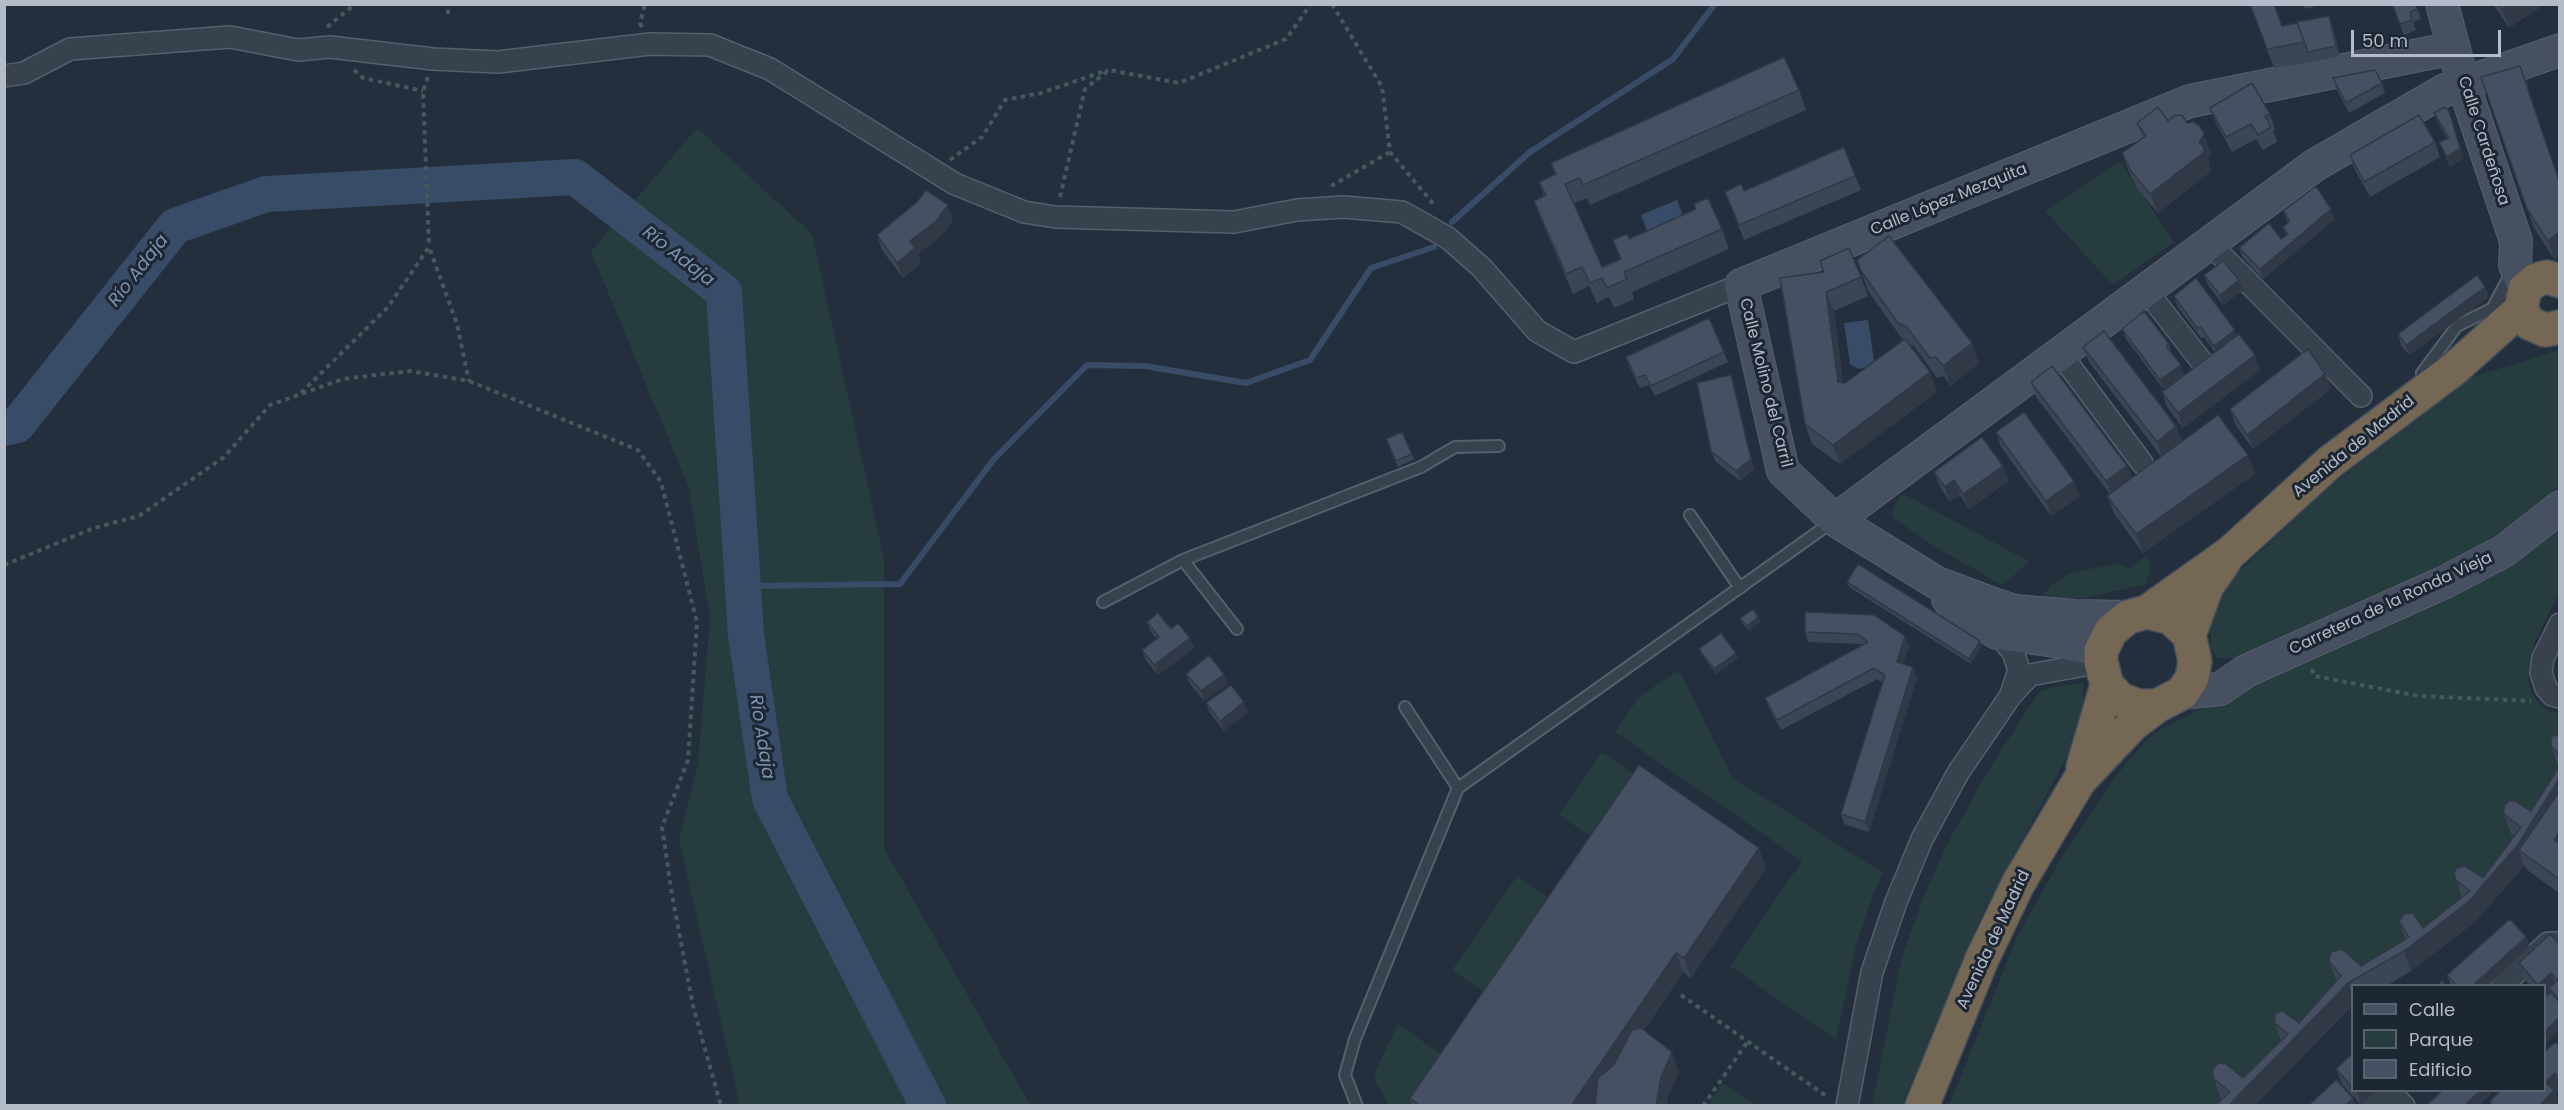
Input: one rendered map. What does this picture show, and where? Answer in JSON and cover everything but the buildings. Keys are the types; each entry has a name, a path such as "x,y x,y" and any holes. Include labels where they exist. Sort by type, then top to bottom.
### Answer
{"highway":[{"name":"Avenida de Madrid","path":"2137,615 2230,553 2330,462 2443,377 2535,290"},
{"name":"Avenida de Madrid","path":"2192,648 2207,586 2230,553"},
{"path":"2137,615 2171,618 2192,648 2192,678 2169,700 2138,706 2120,699 2103,666 2111,631 2137,615"},
{"name":"Avenida de Madrid","path":"1922,1106 1982,958 2018,884 2079,780 2097,726 2103,666"},
{"name":"Avenida de Madrid","path":"2079,780 2117,739 2169,700"}],"street":[{"name":"Calle Cardeñosa","path":"2442,4 2463,83 2535,290"},
{"path":"4,76 24,73 70,49 230,37 298,50 330,47 433,59 498,62 650,44 710,45 770,69 955,184 1024,212 1055,217 1234,222 1297,210 1343,207 1402,212 1448,238"},
{"name":"Calle López Mezquita","path":"1448,238 1482,268 1537,331 1574,352 2190,101 2454,48"},
{"path":"1834,520 2314,165 2445,90 2559,50"},
{"path":"2209,243 2361,396"},
{"name":"Calle Molino del Carril","path":"1741,285 1783,471 1834,520 1937,583 2014,611 2074,616 2137,615"},
{"path":"2146,290 2202,362"},
{"path":"2060,353 2142,463"},
{"name":"Carretera de la Ronda Vieja","path":"2169,700 2220,689 2246,671 2445,582 2504,551 2559,507"},
{"name":"Calle Molino del Carril","path":"1937,583 1954,607 1997,633 2062,642 2103,666"},
{"path":"2559,624 2543,658 2541,673 2546,688 2552,695 2559,697"},
{"path":"1997,633 2013,652 2019,670 2011,695"},
{"path":"2192,648 2246,671"},
{"path":"1838,1102 1872,972 1896,902 1922,839 1958,773 2011,695 2030,675 2103,666"},
{"path":"2504,984 2548,943 2559,943"},
{"path":"2373,1106 2389,1092"},
{"path":"2391,1092 2404,1106"}],"lane":[{"path":"1103,602 1182,560 1421,467 1455,447 1499,446"},
{"path":"1690,515 1740,588"},
{"path":"1357,1106 1345,1075 1355,1039 1458,788 1834,520"},
{"path":"1182,560 1237,628"},
{"path":"1405,707 1458,788"}],"path":[{"path":"448,4 448,14"},
{"path":"937,172 953,157 982,137 1005,100 1041,93 1109,69 1179,83 1286,39 1311,4"},
{"path":"1332,4 1382,87 1390,152 1439,210 1448,238"},
{"path":"330,47 363,78 423,91 429,247 457,324 469,381"},
{"path":"1055,217 1085,89 1109,69"},
{"path":"1297,210 1326,189 1390,152"},
{"path":"299,394 388,307 429,247"},
{"path":"4,565 94,528 139,516 224,457 270,405 343,378 410,371 469,381 638,450 661,482 697,622 688,760 662,827 672,896 693,1006 721,1106"},
{"path":"2308,660 2314,676 2419,696 2537,701"},
{"path":"1681,995 1838,1102"},
{"path":"1703,1106 1748,1041"}],"green space":[{"path":"697,128 812,234 884,559 884,848 1030,1105 740,1105 679,840 698,764 710,618 689,488 591,251"},
{"path":"2120,162 2174,242 2113,285 2045,211"},
{"path":"2559,350 2559,486 2497,534 2461,556 2234,658 2217,658 2211,649 2210,630 2225,586 2317,496 2470,378"},
{"path":"1906,495 2030,562 2002,585 1937,548 1892,517 1893,508 1900,496"},
{"path":"2559,525 2559,593 2534,643 2528,679 2531,692 2537,701 2549,711 2559,713 2559,795 2510,830 2514,837 2507,876 2461,892 2464,900 2416,957 2350,968 2348,996 2306,1043 2293,1032 2281,1036 2282,1043 2296,1053 2219,1091 2221,1099 2229,1105 1949,1106 2018,935 2060,860 2116,776 2145,742 2158,731 2188,715 2457,592"},
{"path":"2147,555 2151,565 2146,584 2084,598 2041,598 2051,585 2073,572 2117,564 2129,568"},
{"path":"1680,672 1732,777 1883,873 1873,894 1856,945 1836,1040 1730,966 1802,861 1615,732 1639,697 1674,673"},
{"path":"2083,683 2083,705 2072,747 1982,915 1902,1105 1872,1106 1902,957 1922,901 1946,846 1991,766 2039,692 2052,687"},
{"path":"1602,752 1644,782 1602,844 1559,815"},
{"path":"1517,876 1559,905 1494,999 1452,970"},
{"path":"1398,1024 1452,1062 1421,1105 1389,1105 1375,1081 1376,1070"},
{"path":"1723,1083 1756,1105 1708,1105"}],"water":[{"path":"1677,200 1684,219 1648,233 1641,215"},
{"path":"1868,320 1874,361 1859,369 1850,364 1844,323"}],"waterway":[{"path":"1452,222 1530,152 1673,59 1715,4"},
{"name":"Río Adaja","path":"4,428 17,425 175,226 266,194 575,177 724,292 746,635 770,799 928,1106"},
{"path":"742,586 900,584 994,459 1087,365 1145,366 1246,383 1310,360 1371,268 1434,247"}]}
